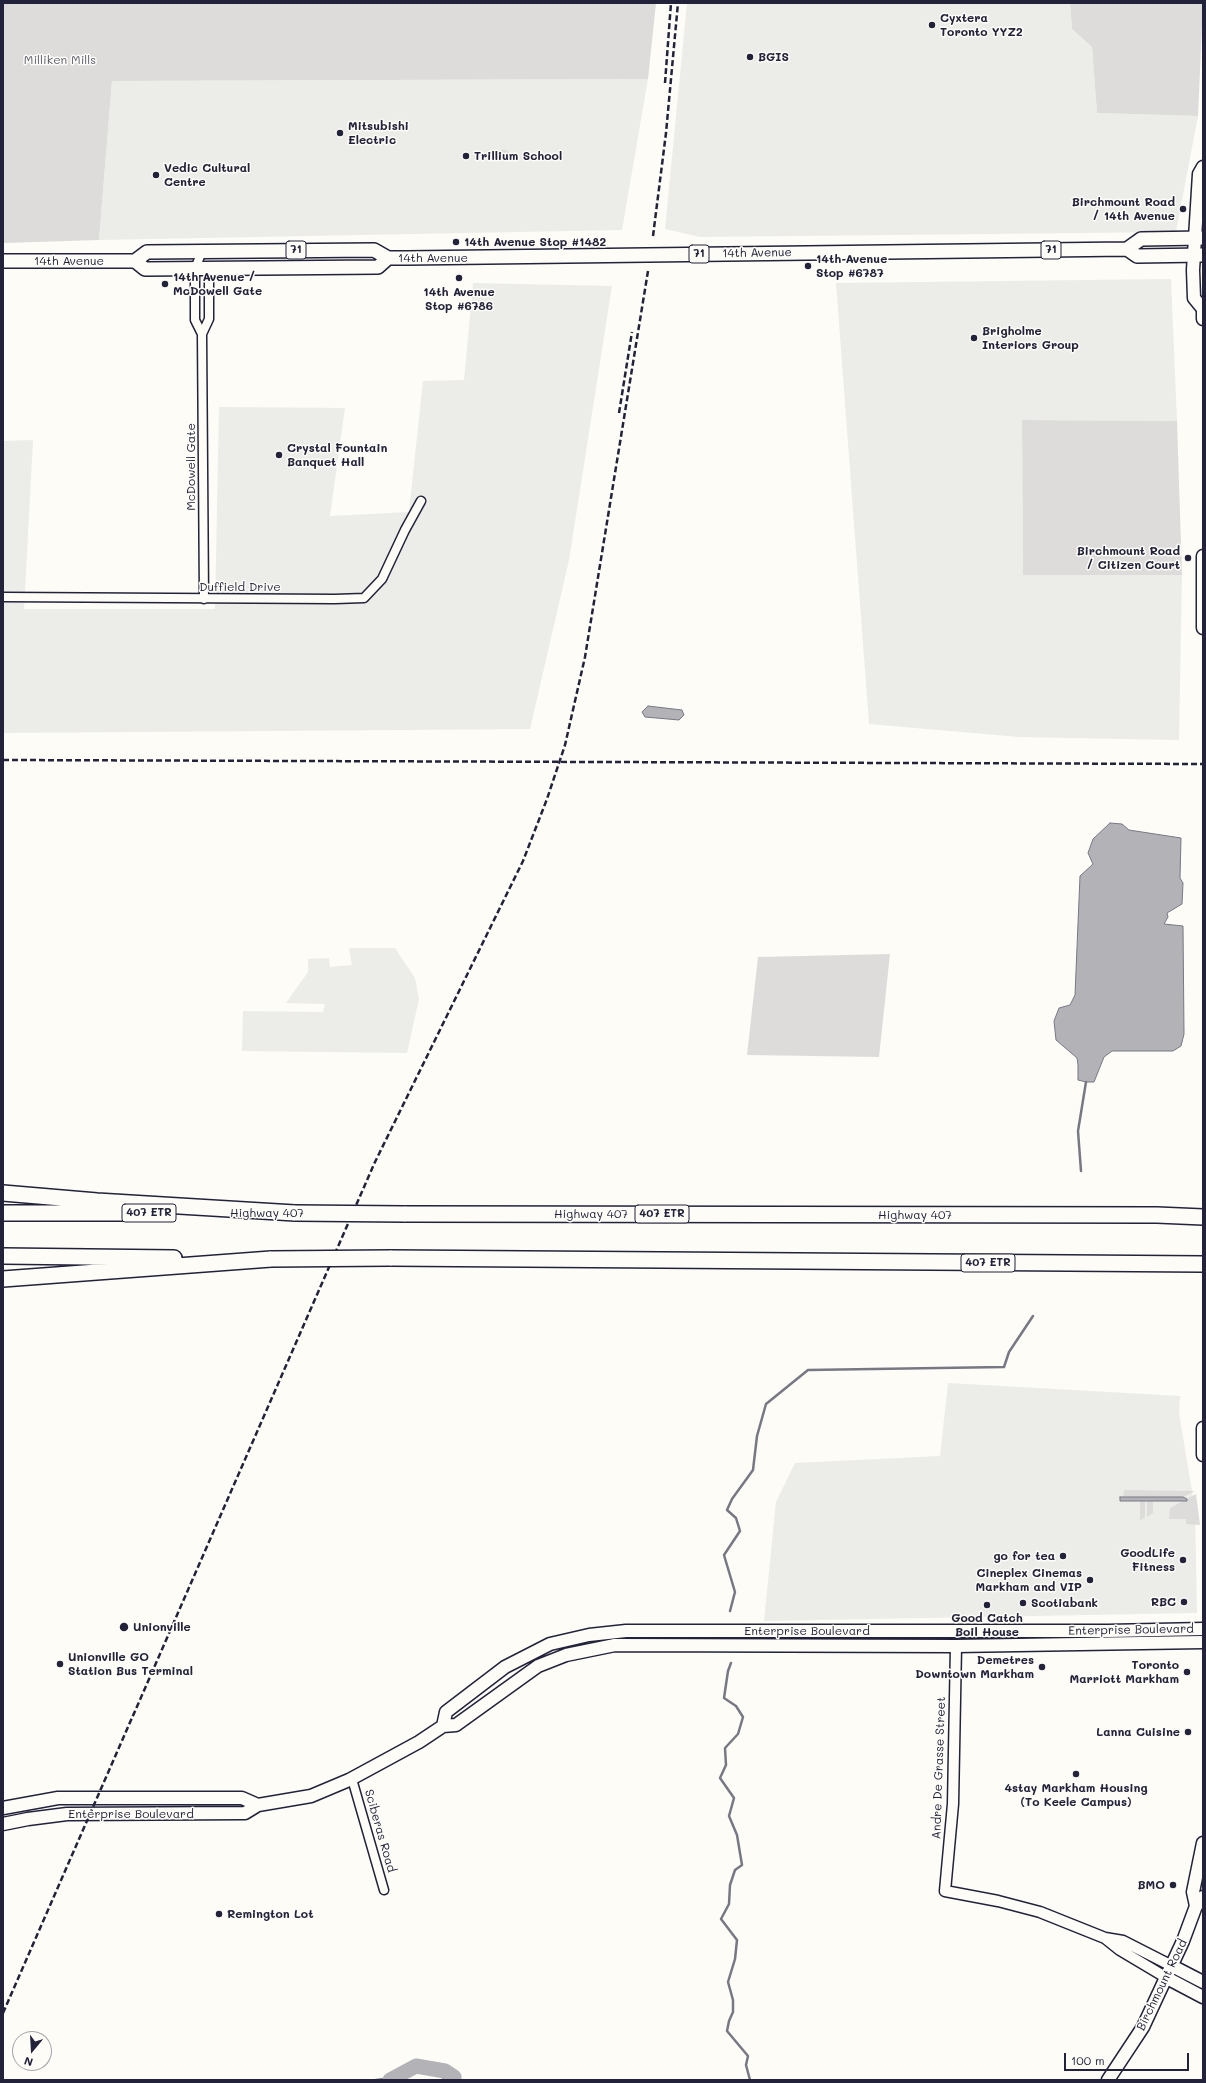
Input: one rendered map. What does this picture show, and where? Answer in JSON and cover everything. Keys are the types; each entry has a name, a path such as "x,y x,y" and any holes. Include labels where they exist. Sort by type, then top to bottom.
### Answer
{"highway":[{"path":"3,1193 97,1201 295,1213"},
{"name":"Highway 407","path":"3,1213 1157,1215 1203,1217"},
{"path":"1157,1215 1203,1213"},
{"name":"407 ETR","path":"3,1256 271,1259 390,1258 1203,1264"},
{"path":"3,1279 271,1259"},
{"path":"1154,1264 1203,1269"}],"main road":[{"path":"1203,167 1199,174 1198,255 1194,298 1203,309 1203,319"},
{"name":"14th Avenue","path":"3,261 135,261 147,252 202,251 374,250 388,258 1127,249 1142,239 1198,238"},
{"name":"14th Avenue","path":"1127,249 1137,256 1198,255"},
{"name":"14th Avenue","path":"135,261 145,269 378,267 388,258"},
{"path":"1203,556 1203,628"},
{"path":"1203,1428 1203,1455"},
{"name":"Enterprise Boulevard","path":"443,1726 446,1712 505,1667 550,1644 589,1635 626,1631 1203,1629"},
{"name":"Enterprise Boulevard","path":"3,1824 67,1814 245,1813 258,1804 311,1796 352,1779 419,1742 443,1726 456,1725 538,1666 566,1655 616,1645 956,1646 1203,1642"},
{"name":"Enterprise Boulevard","path":"3,1808 58,1798 242,1798 258,1804"},
{"name":"Birchmount Road","path":"1108,2080 1143,2027 1172,1966 1200,1901 1193,1892 1203,1843"},
{"path":"1172,1966 1203,1982"},
{"path":"1166,1978 1203,1997"}],"street":[{"name":"McDowell Gate","path":"202,251 195,269 194,320 202,334"},
{"name":"McDowell Gate","path":"204,599 202,334 209,319 209,269"},
{"name":"Duffield Drive","path":"3,597 204,599 364,598 382,579 404,530 421,501"},
{"path":"955,1631 956,1646"},
{"name":"Andre De Grasse Street","path":"956,1646 953,1804 945,1891 998,1901 1040,1912 1105,1938"},
{"name":"Sciberas Road","path":"352,1779 384,1890"},
{"path":"1105,1938 1123,1940 1172,1966"},
{"path":"1105,1938 1120,1950 1166,1978"}],"shaded area":[{"path":"687,3 1070,3 1072,29 1092,47 1097,113 1198,116 1176,232 700,237 665,229"},
{"path":"648,79 622,230 99,240 112,81"},
{"path":"1171,279 1177,421 1022,420 1023,575 1182,575 1179,740 1019,737 869,724 836,283"},
{"path":"473,283 612,286 569,560 530,729 3,733 3,441 33,440 24,609 215,609 219,407 345,408 330,516 409,512 423,381 464,380"},
{"path":"648,706 682,710 684,715 679,720 645,717 642,712"},
{"path":"1110,823 1122,824 1129,830 1181,838 1180,878 1183,883 1182,904 1167,913 1168,917 1164,924 1183,926 1184,1034 1181,1046 1173,1051 1112,1051 1104,1057 1094,1082 1086,1082 1078,1080 1077,1058 1056,1040 1054,1021 1059,1008 1070,1005 1075,995 1080,876 1093,864 1088,853 1093,839"},
{"path":"349,948 395,948 415,978 419,999 407,1053 242,1051 243,1011 323,1012 325,1004 286,1003 308,972 308,959 329,958 330,967 352,965"},
{"path":"948,1383 1180,1396 1179,1413 1195,1509 1197,1613 764,1621 776,1502 795,1463 940,1456"},
{"path":"1120,1497 1183,1497 1187,1499 1187,1501 1120,1501"},
{"path":"434,2064 451,2072 454,2080 444,2080 437,2072 430,2072 412,2074 400,2080 370,2080 387,2078 395,2073"}],"green space":[{"name":"Milliken Mills","path":"3,3 656,3 648,79 112,81 99,240 3,243"},
{"path":"1070,3 1203,3 1198,116 1097,113 1092,47 1072,29"},
{"path":"504,149 508,151 510,155 508,159 504,161 500,159 498,155 500,151"},
{"path":"1022,420 1177,421 1182,575 1023,575"},
{"path":"890,954 879,1057 747,1055 758,957"},
{"path":"1124,1490 1195,1491 1183,1497 1123,1498"},
{"path":"1196,1494 1200,1525 1186,1524 1186,1519 1169,1519 1170,1508 1183,1501 1187,1501 1187,1499"},
{"path":"1140,1501 1145,1501 1145,1517 1140,1521"},
{"path":"1147,1501 1153,1501 1153,1513 1147,1517"}],"waterway":[{"path":"1081,1171 1078,1131 1086,1082"},
{"path":"730,1611 735,1592 724,1555 740,1531 736,1518 727,1510 732,1499 753,1470 757,1436 766,1404 808,1370 1004,1367 1009,1352 1033,1316"},
{"path":"731,1663 728,1671 724,1698 736,1706 743,1717 738,1734 725,1748 726,1765 720,1778 734,1798 729,1816 737,1835 742,1865 735,1870 730,1885 729,1904 721,1919 737,1940 735,1959 728,1982 733,2000 733,2012 727,2031 748,2056 746,2065 750,2080"},
{"path":"390,2080 416,2066 445,2071 454,2077 454,2080"}],"railway":[{"path":"665,83 671,3"},
{"path":"653,236 666,133 678,3"},
{"path":"3,2013 375,1162 523,861 547,799 565,745 585,657 648,271"},
{"path":"619,413 632,332"},
{"path":"3,760 1203,764"}],"place":[{"name":"Cyxtera Toronto YYZ2","path":"932,25"},
{"name":"BGIS","path":"750,57"},
{"name":"Mitsubishi Electric","path":"340,133"},
{"name":"Trillium School","path":"466,156"},
{"name":"Vedic Cultural Centre","path":"156,175"},
{"name":"Birchmount Road / 14th Avenue","path":"1183,209"},
{"name":"14th Avenue Stop #1482","path":"456,242"},
{"name":"14th Avenue Stop #6787","path":"808,266"},
{"name":"14th Avenue Stop #6786","path":"459,278"},
{"name":"14th Avenue / McDowell Gate","path":"165,284"},
{"name":"Brigholme Interiors Group","path":"974,338"},
{"name":"Crystal Fountain Banquet Hall","path":"279,455"},
{"name":"Birchmount Road / Citizen Court","path":"1188,558"},
{"name":"go for tea","path":"1063,1556"},
{"name":"GoodLife Fitness","path":"1183,1560"},
{"name":"Cineplex Cinemas Markham and VIP","path":"1090,1580"},
{"name":"RBC","path":"1184,1602"},
{"name":"Scotiabank","path":"1023,1603"},
{"name":"Good Catch Boil House","path":"987,1605"},
{"name":"Unionville","path":"124,1627"},
{"name":"Unionville GO Station Bus Terminal","path":"60,1664"},
{"name":"Demetres Downtown Markham","path":"1042,1667"},
{"name":"Toronto Marriott Markham","path":"1187,1672"},
{"name":"Lanna Cuisine","path":"1188,1732"},
{"name":"4stay Markham Housing (To Keele Campus)","path":"1076,1774"},
{"name":"BMO","path":"1173,1885"},
{"name":"Remington Lot","path":"219,1914"}]}
